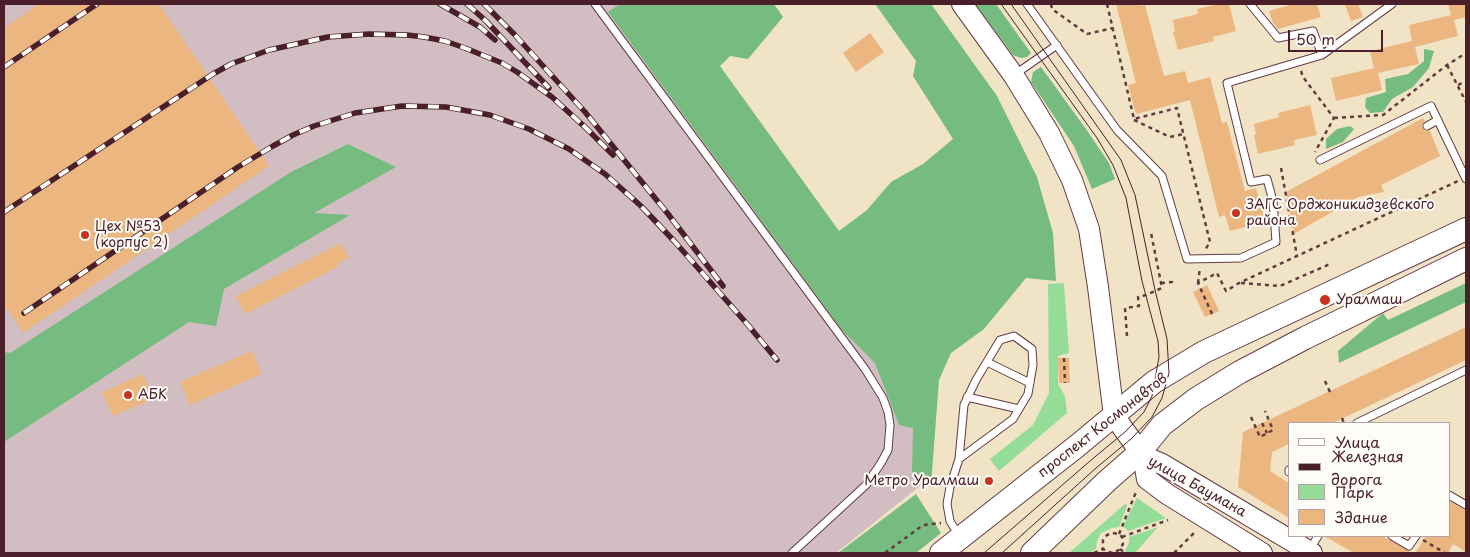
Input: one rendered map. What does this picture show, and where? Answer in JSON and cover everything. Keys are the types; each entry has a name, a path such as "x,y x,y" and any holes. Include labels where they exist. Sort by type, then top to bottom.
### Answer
{"main road":[{"path":"962,4 1014,76 1049,133 1072,180 1089,229 1114,416 1141,454"},
{"name":"проспект Космонавтов","path":"941,553 955,530 1114,416 1154,382 1204,352 1466,229"},
{"path":"1032,553 1107,481 1141,454 1162,425 1196,398 1233,376 1306,338 1466,259"},
{"name":"улица Баумана","path":"1141,454 1288,533"},
{"name":"улица Баумана","path":"1141,454 1147,479 1167,494 1262,553"},
{"name":"улица Баумана","path":"1295,537 1313,547"}],"lane":[{"path":"595,4 865,369 883,398 890,426 888,450 881,463 866,485 792,553"},
{"path":"1026,4 1117,130 1162,176 1187,259 1241,258 1276,242 1273,201 1267,179 1251,182 1227,83 1322,56 1392,4"},
{"path":"1250,4 1278,38 1313,31 1322,56"},
{"path":"1014,76 1056,45"},
{"path":"1320,160 1431,106 1466,178"},
{"path":"1427,126 1438,120"},
{"path":"955,530 947,504 959,459 964,405 976,380 1000,340 1014,336 1032,349 1034,365 1028,394 1014,419 959,459"},
{"path":"987,362 1030,383"},
{"path":"1359,422 1466,370"},
{"path":"968,397 1019,410"},
{"path":"1450,496 1466,504"},
{"path":"1394,537 1409,546 1414,537"}],"path":[{"path":"1051,4 1052,9 1087,34 1113,28"},
{"path":"1107,4 1134,119"},
{"path":"1334,118 1383,115 1447,65 1466,53"},
{"path":"1299,62 1303,77 1334,118"},
{"path":"1447,65 1466,102"},
{"path":"1458,85 1466,81"},
{"path":"1134,119 1178,108 1210,242 1201,258 1198,283 1212,314"},
{"path":"1312,158 1334,118"},
{"path":"1134,119 1170,137 1183,134"},
{"path":"1281,168 1297,256"},
{"path":"1198,283 1217,273 1226,291 1240,282 1466,178"},
{"path":"1127,336 1125,308 1139,306 1138,296 1146,295 1162,288 1151,233"},
{"path":"1240,282 1280,286 1330,264"},
{"path":"1161,283 1172,282 1173,286"},
{"path":"1064,358 1065,383"},
{"path":"1325,381 1330,392"},
{"path":"1251,417 1260,437 1274,430 1265,410"},
{"path":"1342,418 1344,422"},
{"path":"1262,423 1266,433"},
{"path":"1119,534 1136,492"},
{"path":"1122,538 1168,520"},
{"path":"885,553 923,525 955,530"},
{"path":"1112,533 1119,534 1122,538 1123,544 1114,553 1108,552 1103,548 1103,540 1107,535 1112,533"},
{"path":"1174,553 1194,533"},
{"path":"1417,537 1445,553"},
{"path":"1094,553 1103,548"},
{"path":"1120,549 1125,553"}],"shaded area":[{"path":"4,4 666,4 934,381 925,482 836,553 4,553"}],"green space":[{"path":"620,4 774,4 783,17 748,59 730,56 720,66 839,231 867,210 891,182 923,164 953,139 913,76 916,61 875,4 931,4 997,96 1037,177 1053,233 1056,281 1026,278 984,329 951,353 939,380 931,485 912,472 913,428 899,425 875,363 842,330 608,12"},
{"path":"975,4 996,4 1031,53 1027,57 1021,58 1013,55"},
{"path":"1424,49 1434,51 1429,68 1413,87 1392,99 1383,112 1370,113 1365,107 1366,98 1386,92 1385,79 1408,74 1424,61"},
{"path":"1041,67 1109,163 1115,179 1092,189 1074,146 1031,82 1033,72"},
{"path":"1350,126 1354,129 1343,142 1326,149 1326,139 1337,129"},
{"path":"348,144 396,167 314,213 350,215 224,289 216,326 189,322 4,442 4,352 10,353 291,172"},
{"path":"1064,283 1069,353 1058,356 1058,384 1065,396 1067,413 999,471 990,459 1033,425 1049,393 1048,284"},
{"path":"1466,283 1466,302 1339,363 1338,351 1383,313 1388,320"},
{"path":"916,494 941,533 916,553 838,553"},
{"path":"1137,498 1166,518 1128,531 1123,526"},
{"path":"1126,503 1127,506 1119,527 1101,533 1096,549 1089,553 1069,553"},
{"path":"1158,527 1135,553 1127,553 1125,551 1129,543 1129,537"}],"building":[{"name":"Цех №53 (корпус 2)","path":"39,4 159,4 269,166 23,333 4,304 4,28"},
{"path":"1116,4 1145,5 1164,76 1185,71 1188,83 1210,77 1222,123 1227,122 1245,191 1256,188 1265,222 1230,231 1225,215 1219,217 1190,100 1136,114 1128,85 1136,83"},
{"path":"1219,4 1229,4 1236,31 1213,37 1214,41 1178,50 1173,32 1175,31 1173,20 1198,14 1197,9"},
{"path":"1293,4 1317,4 1321,17 1278,29 1273,23 1269,11"},
{"path":"1345,4 1358,4 1363,17 1351,21"},
{"path":"1448,4 1466,4 1466,17 1454,20 1458,36 1415,47 1419,64 1378,73 1382,90 1336,101 1331,78 1374,68 1370,51 1412,41 1409,25 1451,15"},
{"path":"870,33 884,52 856,72 843,53"},
{"path":"1310,105 1317,135 1294,140 1295,145 1258,154 1254,124 1279,117 1278,113"},
{"path":"1423,118 1425,121 1422,124 1422,128 1425,131 1430,131 1440,156 1381,185 1384,192 1358,197 1294,234 1286,192"},
{"path":"341,243 349,258 337,264 338,267 245,314 236,296"},
{"path":"1207,285 1219,311 1205,317 1193,292"},
{"path":"1466,327 1466,360 1335,422 1288,422 1288,444 1272,452 1270,471 1288,482 1288,517 1238,487 1243,432"},
{"path":"252,351 262,374 190,405 180,382"},
{"path":"1058,358 1069,358 1070,383 1059,383"},
{"name":"АБК","path":"143,374 153,399 113,416 102,392"},
{"path":"1450,502 1466,511 1466,552 1453,544 1448,553 1415,553 1425,537 1450,537"},
{"path":"1326,537 1384,537 1412,553 1354,553"}],"tram line":[{"path":"984,553 1125,432 1144,412 1152,396 1159,357 1158,341 1142,281 1126,198 1113,165 1097,138 1001,4"},
{"path":"1002,553 1131,439 1152,417 1162,398 1169,373 1167,339 1135,195 1121,160 1011,4"}],"railway":[{"path":"4,67 97,4"},
{"path":"440,4 480,27 495,40"},
{"path":"467,4 486,21 549,88"},
{"path":"484,4 585,112 668,214 723,286"},
{"path":"4,212 231,64 269,50 328,37 369,34 407,35 445,41 465,48 502,63 517,72 552,97 587,129"},
{"path":"24,313 238,167 293,135 355,113 402,106 446,107 490,115 529,129 569,149 605,174 641,206 675,242 777,360"},
{"path":"583,125 613,155"}],"place":[{"name":"ЗАГС Орджоникидзевского района","path":"1236,213"},
{"name":"Цех №53 (корпус 2)","path":"85,235"},
{"name":"Уралмаш","path":"1325,300"},
{"name":"АБК","path":"128,395"},
{"name":"Метро Уралмаш","path":"989,481"}]}
